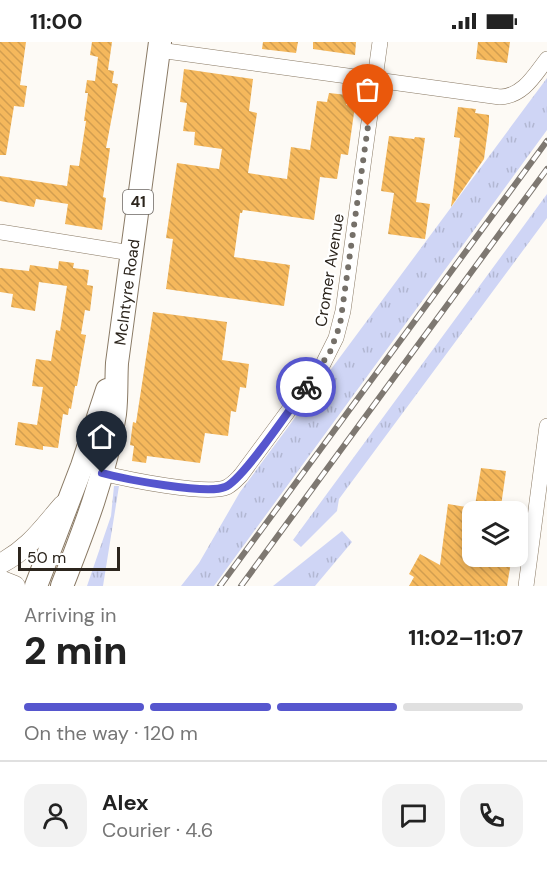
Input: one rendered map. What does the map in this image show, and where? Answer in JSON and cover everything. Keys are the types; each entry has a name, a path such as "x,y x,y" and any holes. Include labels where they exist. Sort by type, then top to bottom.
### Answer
{"main road":[{"name":"McIntyre Road","path":"62,586 88,518 102,473 115,411 117,363 159,46"},
{"name":"McIntyre Road","path":"36,586 71,496 117,363"}],"street":[{"name":"Cromer Avenue","path":"102,473 196,489 227,487 241,475 323,364 336,338 343,311 380,42"},
{"path":"159,46 490,96 508,96 521,90 547,59"},
{"path":"0,232 131,253"},
{"path":"526,586 547,426"},
{"path":"0,564 34,541 71,496"},
{"path":"0,580 15,586"}],"green space":[{"path":"547,78 547,130 214,586 181,586 199,563 240,492"},
{"path":"547,194 547,218 339,499 337,511 301,547 293,540"},
{"path":"114,486 119,486 103,586 87,586 111,516"},
{"path":"342,531 352,542 315,586 273,586"}],"building":[{"path":"0,42 26,42 20,85 27,86 24,107 14,106 6,155 0,155"},
{"path":"92,42 112,42 108,70 114,71 112,83 118,84 106,148 110,148 103,197 106,198 102,230 65,224 68,204 36,199 34,207 0,201 0,176 67,186 70,165 79,166 86,121 84,121 88,93 85,93 87,80 95,81 98,57 90,55"},
{"path":"263,42 298,42 296,53 262,49"},
{"path":"313,42 356,42 355,55 313,49"},
{"path":"478,42 510,42 507,63 476,59"},
{"path":"184,69 253,79 249,111 257,113 248,173 287,179 291,147 310,150 317,101 327,102 329,93 347,95 346,105 355,106 348,155 341,154 337,179 320,177 314,220 243,210 240,213 234,257 290,265 284,306 166,289 173,239 166,238 177,163 219,169 222,149 194,145 195,132 183,131 187,103 180,102"},
{"path":"458,107 476,109 475,113 489,115 489,122 484,159 451,207 460,138 454,137"},
{"path":"389,136 425,138 416,202 430,204 425,239 388,234 394,193 381,191"},
{"path":"59,261 74,263 73,268 89,270 87,285 93,286 90,311 85,310 81,334 86,335 71,409 69,408 68,415 63,414 58,448 43,446 43,450 15,445 18,422 37,425 43,387 32,386 36,359 51,361 56,330 60,331 67,286 39,282 35,311 11,307 13,294 0,292 0,268 29,271 30,265 58,269"},
{"path":"153,312 227,322 222,360 249,364 246,388 240,387 236,412 231,411 228,436 205,433 200,463 147,456 146,463 132,461 134,446 130,445 133,422 136,423"},
{"path":"481,468 506,471 502,501 476,501"},
{"path":"448,504 462,506 462,567 510,567 507,586 409,586 414,577 409,574 420,554 440,565"}],"railway":[{"path":"220,586 547,141"},
{"path":"241,586 547,169"}],"way so far":[{"path":"306,387 330,352 340,325 368,126"}],"route":[{"path":"102,473 196,489 227,487 241,475 306,387"}]}
